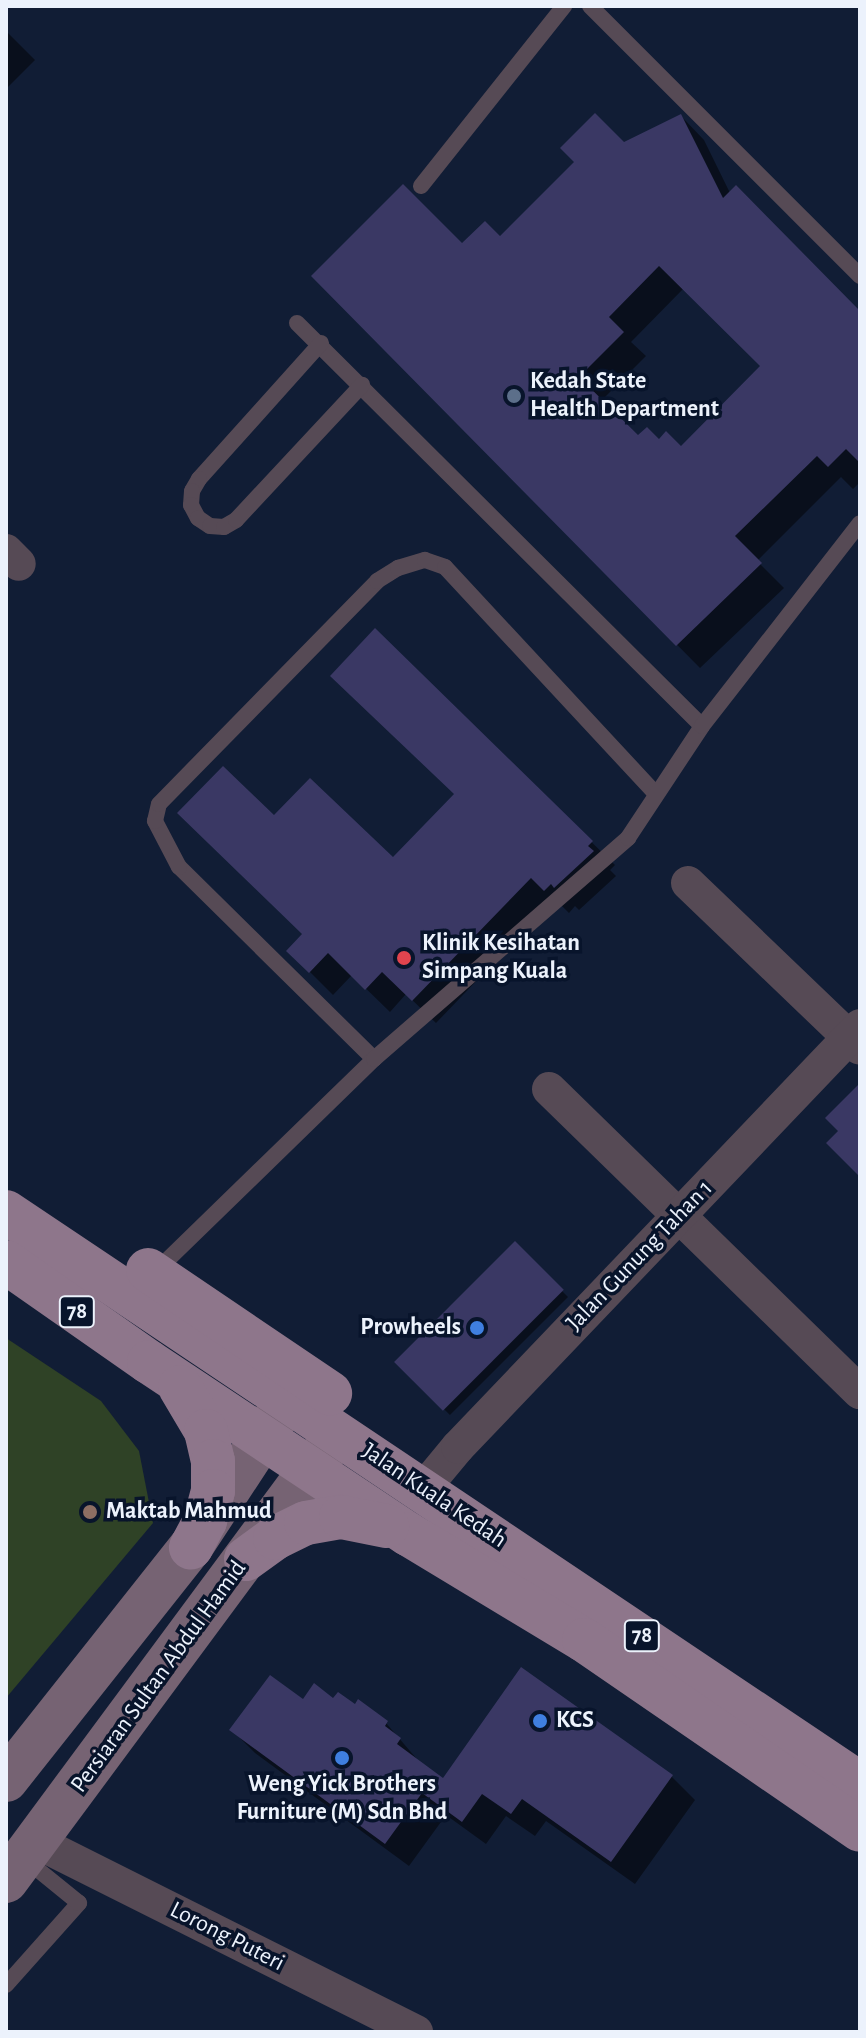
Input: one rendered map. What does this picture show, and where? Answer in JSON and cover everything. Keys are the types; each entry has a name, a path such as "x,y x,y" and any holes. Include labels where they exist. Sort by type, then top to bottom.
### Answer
{"main road":[{"path":"6,1195 42,1202 265,1346 350,1408 424,1488"},
{"name":"Jalan Kuala Kedah","path":"6,1212 424,1488 860,1784"},
{"name":"Jalan Kuala Kedah","path":"6,1262 174,1379 408,1534 584,1640 860,1830"},
{"path":"174,1379 193,1404 206,1431 213,1461 213,1491 205,1521 191,1547"},
{"path":"6,1780 191,1547 288,1399"},
{"name":"Persiaran Sultan Abdul Hamid","path":"23,1861 338,1433"},
{"path":"246,1559 275,1538 306,1523 341,1517 375,1521 408,1534"}],"street":[{"path":"688,883 856,1037"},
{"name":"Jalan Gunung Tahan 1","path":"424,1488 458,1447 678,1215 856,1037"},
{"path":"549,1089 860,1392"},
{"name":"Lorong Puteri","path":"23,1861 416,2032"}],"lane":[{"path":"421,186 564,6"},
{"path":"590,6 860,276"},
{"path":"297,323 321,343 702,726"},
{"path":"321,343 199,479 192,491 191,505 198,518 210,526 224,527 236,520 362,385"},
{"path":"153,1273 374,1059 628,838 702,726 860,523"},
{"path":"374,1059 179,867 155,821 159,804 377,581 398,568 425,560 445,567 655,793"},
{"path":"6,1985 79,1903 23,1861"}],"green space":[{"name":"Maktab Mahmud","path":"6,1338 101,1401 139,1451 153,1523 6,1698"}],"building":[{"name":"Kedah State Health Department","path":"595,113 624,142 681,114 723,198 736,185 860,311 860,463 846,449 828,467 817,456 735,536 762,563 676,646 311,276 403,184 462,243 485,221 500,236 574,162 560,148","holes":["659,266 760,366 681,446 666,431 659,439 647,427 638,435 579,377 624,332 609,317"]},
{"path":"375,628 593,841 588,846 594,851 554,888 551,884 544,891 531,878 412,1001 382,972 365,990 328,953 309,973 286,951 302,934 177,813 223,766 274,815 310,778 393,857 454,794 330,676"},
{"path":"860,1083 860,1177 826,1143 838,1131 825,1118"},
{"path":"515,1241 564,1290 443,1411 394,1362"},
{"path":"521,1667 673,1775 611,1862 522,1799 511,1814 482,1794 462,1822 422,1793 385,1844 229,1730 270,1675 303,1699 314,1683 333,1698 338,1692 355,1704 358,1699 388,1721 385,1726 401,1738 397,1744 443,1778"}],"place":[{"name":"Kedah State Health Department","path":"514,396"},
{"name":"Klinik Kesihatan Simpang Kuala","path":"404,958"},
{"name":"Prowheels","path":"477,1328"},
{"name":"Maktab Mahmud","path":"90,1512"},
{"name":"KCS","path":"540,1721"},
{"name":"Weng Yick Brothers Furniture (M) Sdn Bhd","path":"342,1758"}]}
